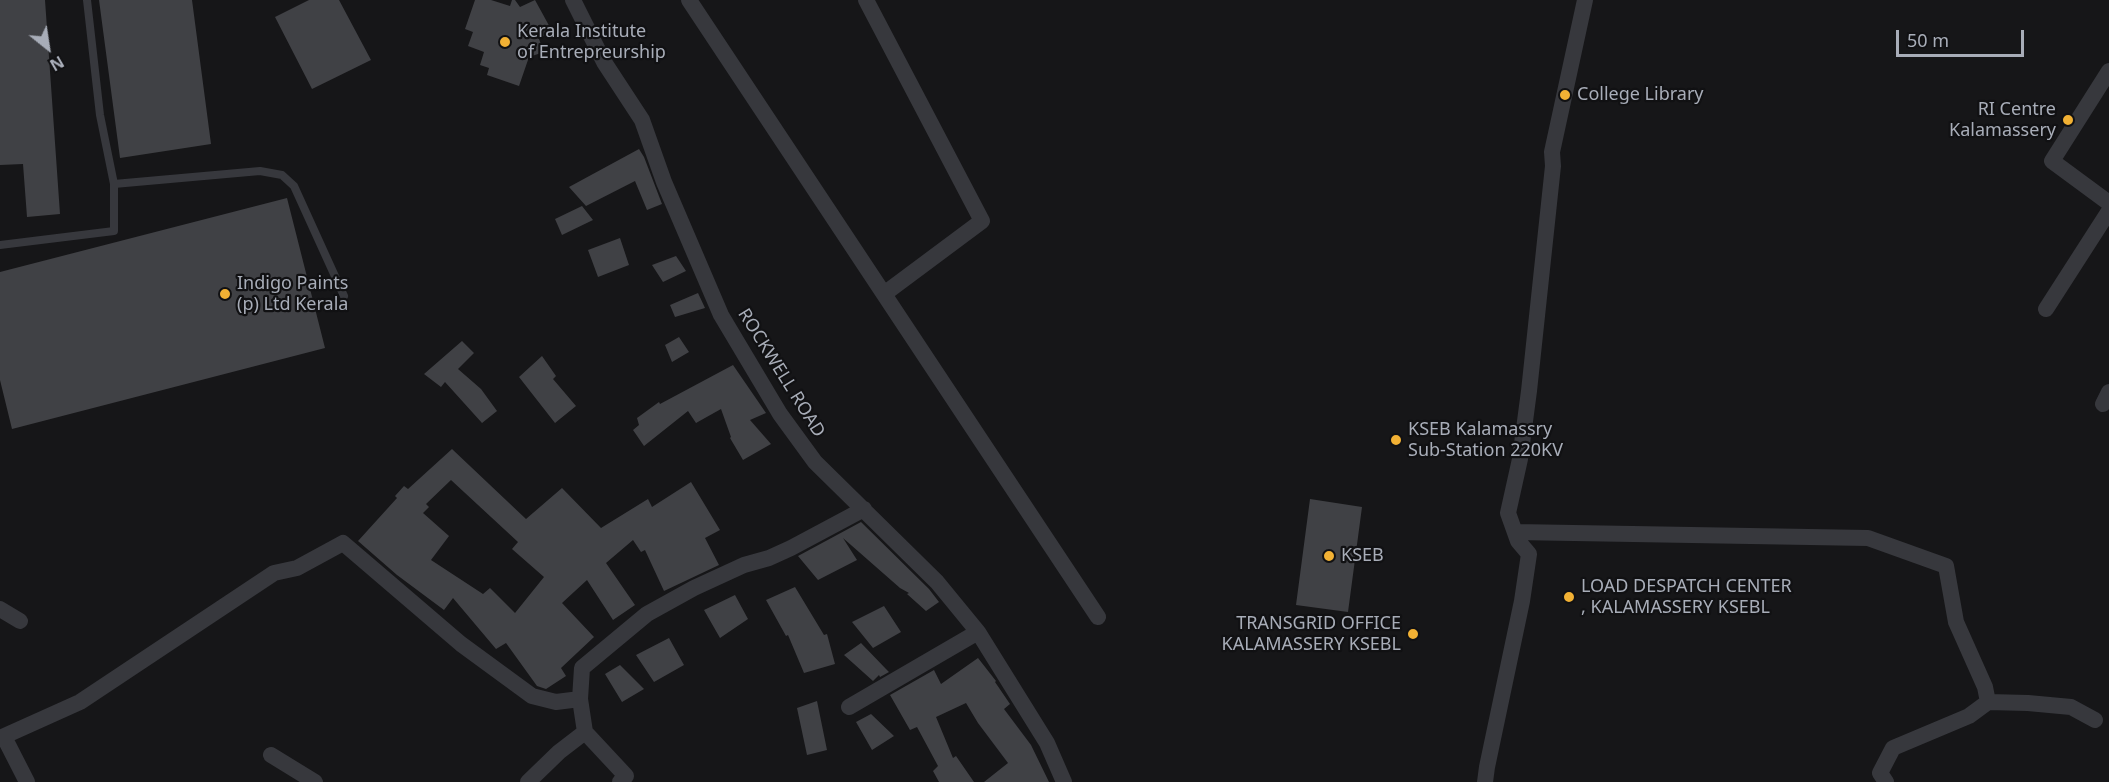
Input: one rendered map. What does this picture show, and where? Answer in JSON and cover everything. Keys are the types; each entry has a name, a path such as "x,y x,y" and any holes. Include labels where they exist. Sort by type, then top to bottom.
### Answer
{"street":[{"name":"ROCKWELL ROAD","path":"573,0 604,62 642,120 664,182 721,315 780,414 815,462 937,582 978,632 1047,743 1064,782"},
{"path":"689,0 1098,617"},
{"path":"866,0 982,221 884,294"},
{"path":"1485,782 1522,601 1528,554 1518,541 1508,513 1520,459 1529,391 1553,166 1552,152 1586,0"},
{"path":"2109,71 2052,161 2109,203"},
{"path":"2046,309 2109,211"},
{"path":"620,782 626,776 585,732 580,699 582,668 648,614 694,588 744,565 769,558 791,548 864,509"},
{"path":"1515,532 1868,538 1946,567 1956,622 1985,687 1988,702"},
{"path":"27,782 2,737 80,702 274,573 297,568 343,543 461,644 532,696 556,702 580,699"},
{"path":"0,609 20,621"},
{"path":"849,706 978,632"},
{"path":"1886,782 1880,773 1893,748 1969,716 1988,702 2071,707 2096,720"},
{"path":"528,782 559,752 585,732"},
{"path":"272,755 315,782"}],"lane":[{"path":"0,245 114,231 114,184 100,115 87,0"},
{"path":"114,184 260,171 282,175 294,186 344,296"}],"building":[{"path":"0,0 45,0 60,214 27,217 23,164 0,165"},
{"path":"99,0 192,0 211,144 120,158"},
{"path":"309,0 339,0 371,60 312,89 275,17"},
{"name":"Kerala Institute of Entrepreurship","path":"475,0 491,0 510,6 512,0 515,0 520,7 535,0 552,31 539,39 544,52 529,57 519,86 487,75 489,68 480,65 484,52 468,46 473,32 465,29"},
{"path":"639,149 662,204 647,210 635,181 586,206 569,187"},
{"path":"287,198 325,348 12,429 0,380 0,272"},
{"path":"582,206 593,220 562,235 555,219"},
{"path":"620,238 629,265 598,277 588,250"},
{"path":"676,256 686,271 663,282 652,265"},
{"path":"698,293 705,308 675,317 670,305"},
{"path":"679,337 689,352 672,362 665,345"},
{"path":"462,341 474,353 458,369 481,389 497,411 482,423 445,382 441,387 424,374"},
{"path":"542,356 556,376 553,379 576,406 555,423 519,377"},
{"path":"733,365 766,413 750,420 771,444 743,460 730,438 721,409 696,423 688,411 644,446 633,430 639,425 637,418 659,402 660,404"},
{"path":"452,449 526,519 562,488 601,528 648,499 652,507 691,482 720,530 705,538 719,565 664,591 645,550 641,552 633,540 606,563 635,605 613,620 587,580 562,603 594,637 561,668 566,676 546,689 537,686 506,643 496,649 453,598 444,610 397,575 358,541 397,498 395,496 404,486 408,489","holes":["451,480 518,542 512,549 544,577 515,613 490,588 483,594 431,560 449,536 423,513 429,507 426,504"]},
{"name":"KSEB","path":"1310,499 1362,507 1348,612 1296,605"},
{"path":"861,522 929,589 939,602 926,611 907,594 909,593 900,588 843,538 857,560 818,580 798,556"},
{"path":"795,587 824,635 827,634 835,664 804,673 788,635 786,636 766,600"},
{"path":"735,595 748,619 720,638 704,610"},
{"path":"884,606 901,632 873,648 852,622"},
{"path":"669,638 684,665 654,682 636,655"},
{"path":"861,643 889,672 880,677 879,675 873,681 844,655"},
{"path":"978,658 1010,704 1004,709 1031,745 1049,782 984,782 1008,763 966,703 936,717 953,758 956,756 974,782 939,782 933,771 938,766 917,727 910,730 890,695 934,670 941,684"},
{"path":"620,665 644,689 622,702 605,674"},
{"path":"817,701 827,750 807,755 797,708"},
{"path":"871,714 894,736 872,750 856,722"}],"place":[{"name":"Kerala Institute of Entrepreurship","path":"505,42"},
{"name":"College Library","path":"1565,95"},
{"name":"RI Centre Kalamassery","path":"2068,120"},
{"name":"Indigo Paints (p) Ltd Kerala","path":"225,294"},
{"name":"KSEB Kalamassry Sub-Station 220KV","path":"1396,440"},
{"name":"KSEB","path":"1329,556"},
{"name":"LOAD DESPATCH CENTER , KALAMASSERY KSEBL","path":"1569,597"},
{"name":"TRANSGRID OFFICE KALAMASSERY KSEBL","path":"1413,634"}]}
